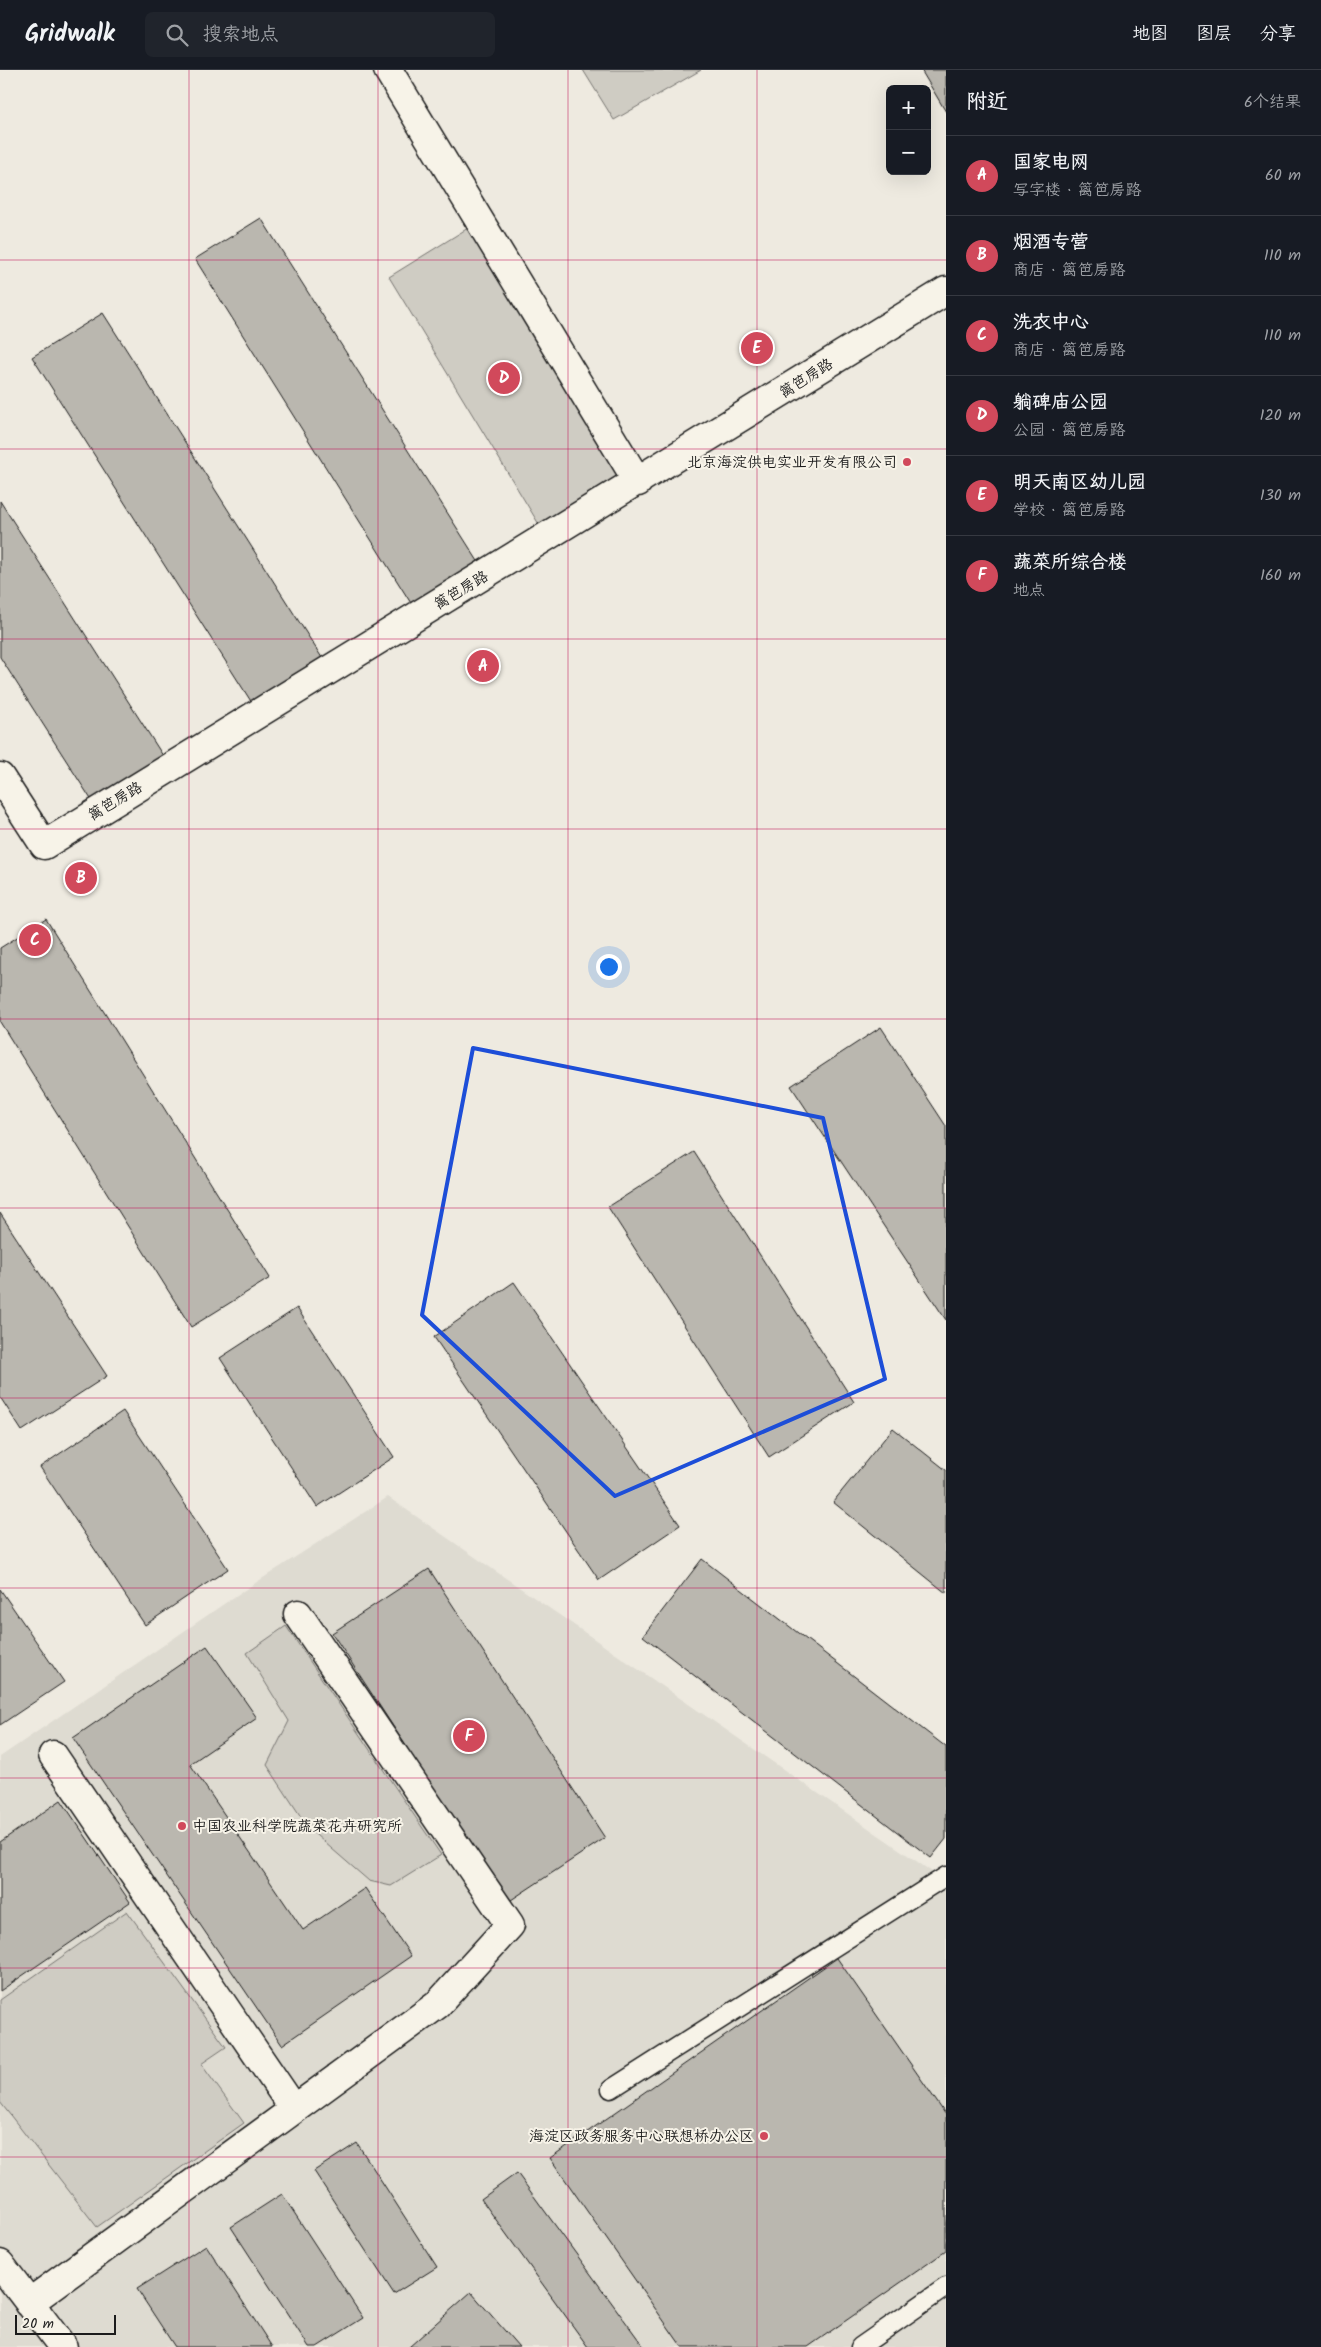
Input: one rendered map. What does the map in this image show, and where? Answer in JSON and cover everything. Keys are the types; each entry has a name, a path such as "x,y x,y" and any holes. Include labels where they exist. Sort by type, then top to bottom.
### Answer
{"street":[{"path":"388,70 638,482"},
{"name":"篱笆房路","path":"0,777 44,845 946,292"},
{"path":"29,2302 437,2005 510,1925 298,1614"},
{"path":"53,1755 294,2109"},
{"path":"0,2264 63,2347"}],"lane":[{"path":"611,2090 946,1876"},
{"path":"860,2347 946,2287"}],"highlighted area":[{"path":"473,1048 823,1118 885,1379 615,1496 422,1315"}],"shaded area":[{"path":"583,70 701,70 614,120"},
{"path":"468,228 620,479 540,526 389,277"},
{"path":"388,1497 938,1876 946,1866 946,2347 0,2347 0,1757 237,1595"},
{"path":"286,1626 441,1855 391,1886 369,1881 309,1829 267,1765 289,1721 247,1653"},
{"path":"127,1911 226,2047 201,2064 244,2123 97,2227 0,2102 0,2000"}],"building":[{"path":"921,70 946,70 946,112 931,85"},
{"path":"261,218 481,566 414,608 195,259"},
{"path":"103,313 324,661 254,706 32,357"},
{"path":"0,501 165,759 94,804 0,657"},
{"path":"46,919 270,1278 191,1327 0,1022 0,948"},
{"path":"881,1027 946,1126 946,1320 791,1086"},
{"path":"694,1152 854,1402 769,1457 608,1207"},
{"path":"0,1213 107,1376 22,1431 0,1397"},
{"path":"514,1282 680,1525 599,1580 434,1337"},
{"path":"297,1308 394,1457 317,1507 220,1358"},
{"path":"123,1411 228,1569 145,1625 40,1467"},
{"path":"893,1428 946,1470 946,1593 833,1502"},
{"path":"702,1559 946,1747 946,1839 931,1858 643,1636"},
{"path":"429,1569 605,1838 508,1902 332,1633"},
{"path":"0,1589 64,1682 0,1725"},
{"name":"中国农业科学院蔬菜花卉研究所","path":"207,1646 257,1718 190,1764 303,1930 365,1888 411,1956 282,2045 73,1738"},
{"path":"61,1800 130,1902 0,1991 0,1842"},
{"name":"海淀区政务服务中心联想桥办公区","path":"837,1958 946,2115 946,2251 808,2347 682,2347 550,2158"},
{"path":"357,2143 437,2267 394,2294 314,2171"},
{"path":"517,2173 644,2347 588,2347 481,2199"},
{"path":"282,2194 363,2318 317,2347 309,2347 231,2227"},
{"path":"206,2245 272,2347 175,2347 137,2289"},
{"path":"471,2292 519,2347 409,2347"}],"place":[{"name":"明天南区幼儿园","path":"757,348"},
{"name":"躺碑庙公园","path":"504,378"},
{"name":"北京海淀供电实业开发有限公司","path":"907,462"},
{"name":"国家电网","path":"483,666"},
{"name":"烟酒专营","path":"81,878"},
{"name":"洗衣中心","path":"35,940"},
{"name":"蔬菜所综合楼","path":"469,1736"},
{"name":"中国农业科学院蔬菜花卉研究所","path":"182,1826"},
{"name":"海淀区政务服务中心联想桥办公区","path":"764,2136"}]}
